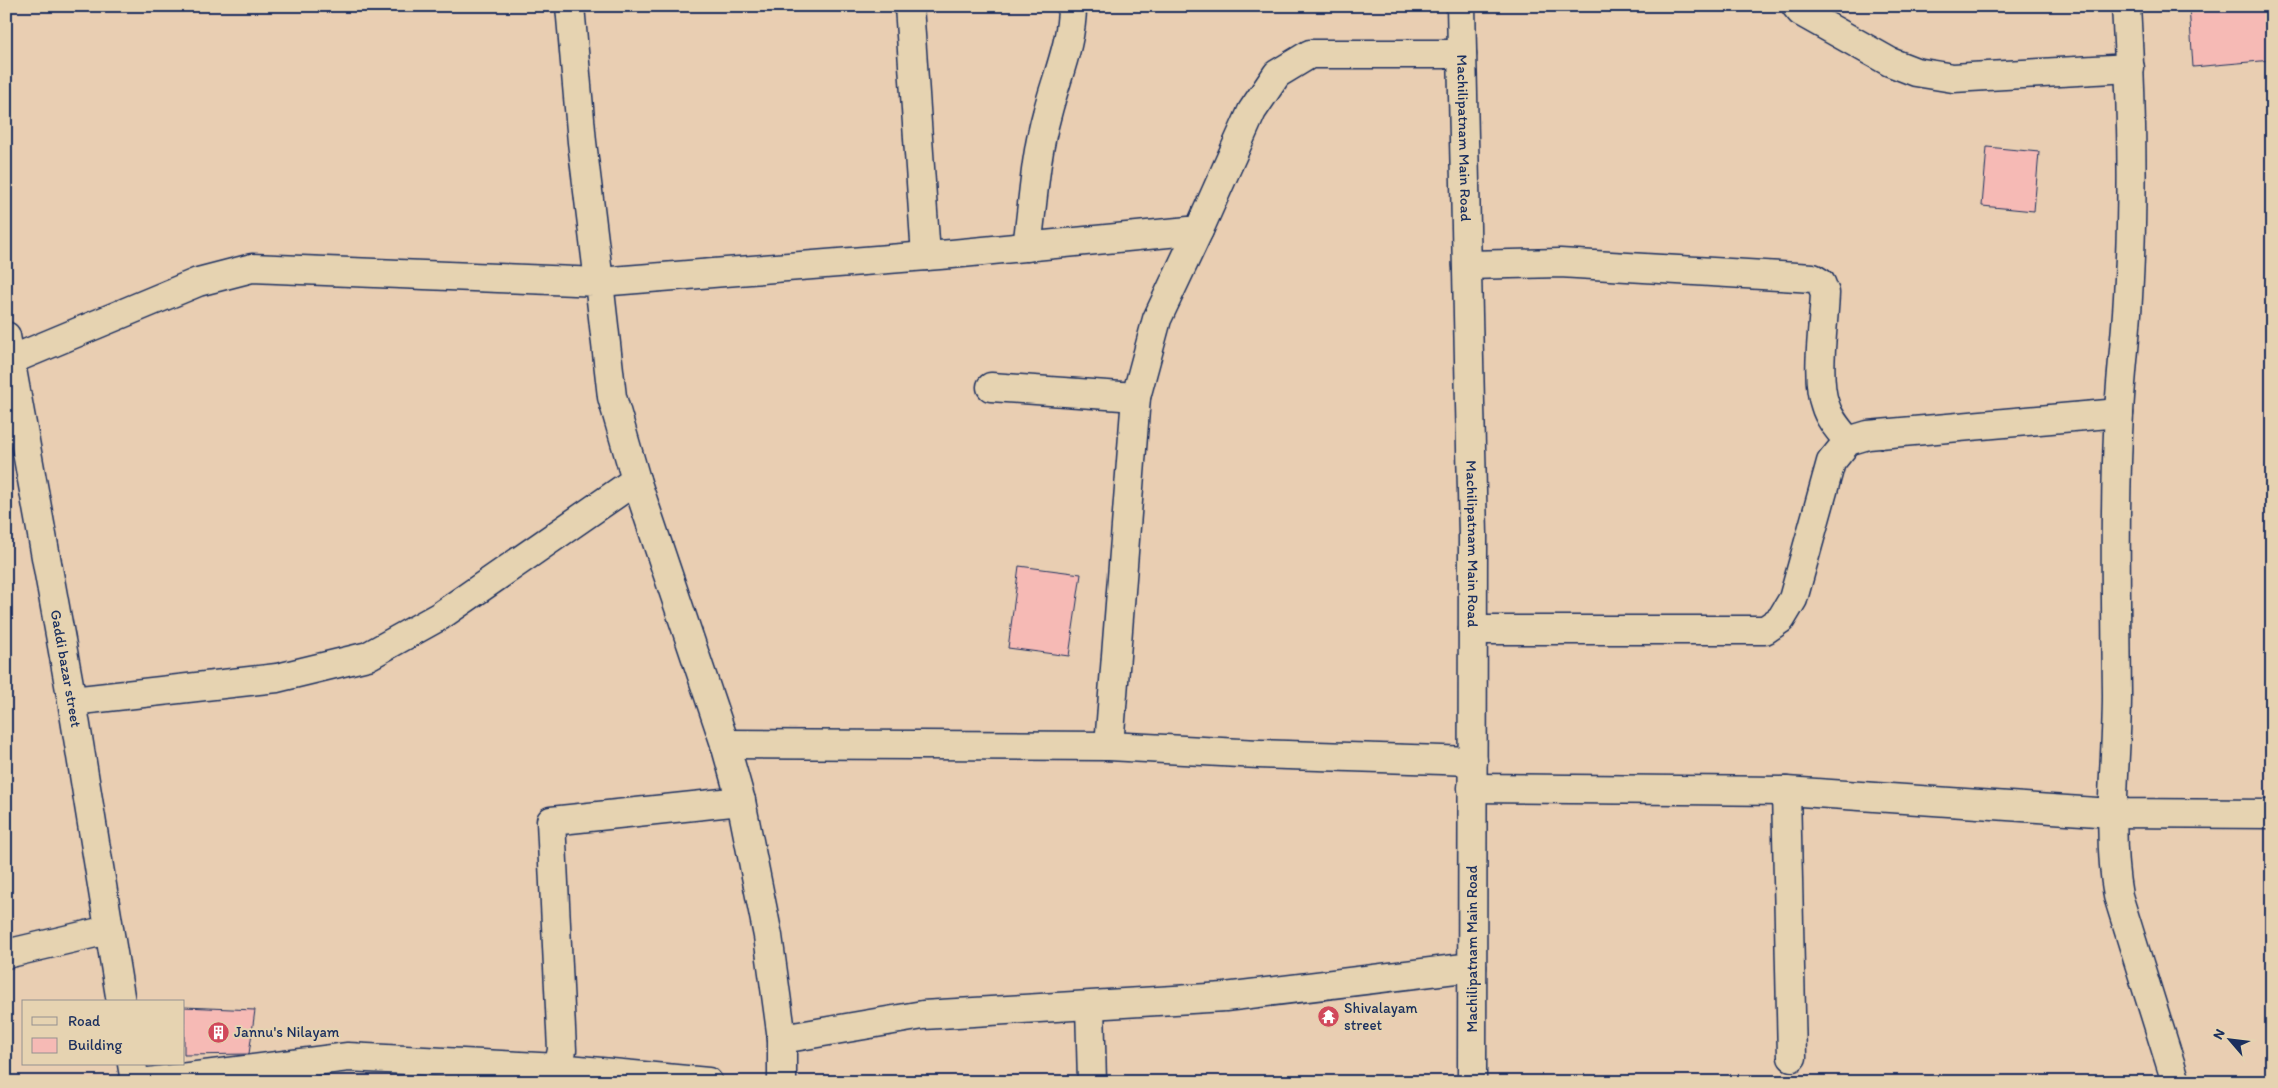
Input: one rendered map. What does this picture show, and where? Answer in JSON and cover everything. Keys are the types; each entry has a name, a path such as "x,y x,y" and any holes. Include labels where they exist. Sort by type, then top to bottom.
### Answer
{"street":[{"path":"570,6 582,142 612,397 636,480 725,744 741,801 768,936 782,1039 782,1082"},
{"path":"909,6 926,256"},
{"path":"1027,247 1046,115 1064,62 1072,6"},
{"name":"Machilipatnam Main Road","path":"1461,6 1473,536 1472,1082"},
{"path":"1796,6 1890,62 1916,72 1953,78 2130,68"},
{"path":"2126,6 2133,171 2128,298 2119,413 2116,517 2117,708 2112,813 2113,868 2118,896 2176,1082"},
{"path":"1109,746 1136,397 1157,319 1252,111 1277,74 1310,54 1462,54"},
{"path":"9,348 198,282 252,268 599,282 926,256 1199,230"},
{"path":"1467,265 1577,264 1813,278 1821,283 1825,293 1821,382 1824,404 1831,418 1848,441"},
{"name":"Gaddi bazar street","path":"9,348 72,701 121,1000"},
{"path":"991,386 1136,397"},
{"path":"1473,630 1765,630 1781,620 1793,599 1831,462 1848,441 1868,435 2119,413"},
{"path":"72,701 277,678 368,656 440,616 636,480"},
{"path":"725,744 1109,746 1259,754 1473,761"},
{"path":"1472,788 1786,791 2112,813 2272,814"},
{"path":"1786,791 1792,1057"},
{"path":"558,1068 562,1050 551,822 741,801"},
{"path":"6,954 108,930"},
{"path":"782,1039 923,1015 1225,997 1472,967"},
{"path":"1090,1006 1092,1082"},
{"path":"148,1082 348,1056 558,1068 708,1082"},
{"path":"132,1066 134,1082"}],"building":[{"path":"2189,6 2272,6 2272,60 2193,67"},
{"path":"1987,147 2039,152 2034,211 1982,206"},
{"path":"1019,566 1081,574 1069,656 1008,648"},
{"name":"Jannu's Nilayam","path":"185,1007 255,1010 249,1054 185,1055"}],"place":[{"name":"Shivalayam street","path":"1328,1017"},
{"name":"Jannu's Nilayam","path":"218,1032"}]}
